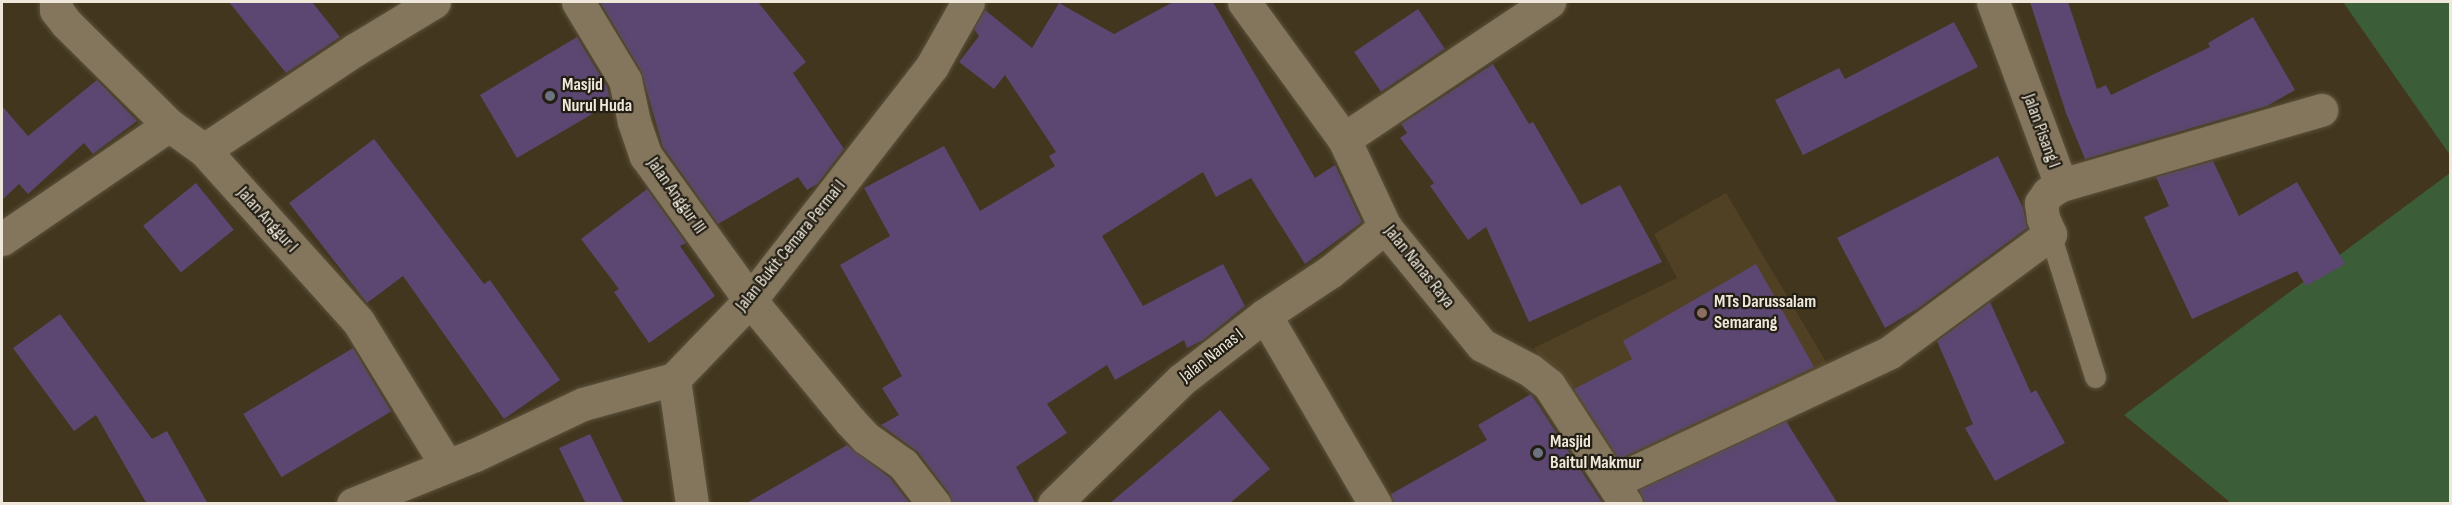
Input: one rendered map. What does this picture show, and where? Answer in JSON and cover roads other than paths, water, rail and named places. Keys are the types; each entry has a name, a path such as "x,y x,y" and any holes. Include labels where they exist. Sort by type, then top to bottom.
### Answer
{"street":[{"name":"Jalan Anggur I","path":"56,2 56,10 66,23 169,125 204,150 358,321 447,466"},
{"path":"204,150 356,49 434,2"},
{"name":"Jalan Anggur III","path":"578,2 625,80 634,122 646,156 750,300 850,421 866,438 903,464 934,504"},
{"name":"Jalan Bukit Cemara Permai I","path":"674,379 750,300 932,66 968,2"},
{"name":"Jalan Nanas Raya","path":"1244,2 1344,139 1385,227 1482,345 1530,370 1548,385 1620,493"},
{"path":"1344,139 1549,2"},
{"name":"Jalan Pisang I","path":"1993,2 2061,185 2048,193 2041,203 2043,218 2041,240"},
{"path":"2061,185 2321,110"},
{"path":"2,239 169,125"},
{"name":"Jalan Nanas I","path":"1054,504 1181,380 1265,315 1331,271 1385,227"},
{"path":"1620,493 1890,352 2041,240"},
{"path":"1265,315 1375,504"},
{"path":"353,504 447,466 583,404 674,379 692,504"}],"lane":[{"path":"2041,240 2095,377"}],"place":[{"name":"Masjid Nurul Huda","path":"550,96"},
{"name":"MTs Darussalam Semarang","path":"1702,313"},
{"name":"Masjid Baitul Makmur","path":"1538,453"}]}
